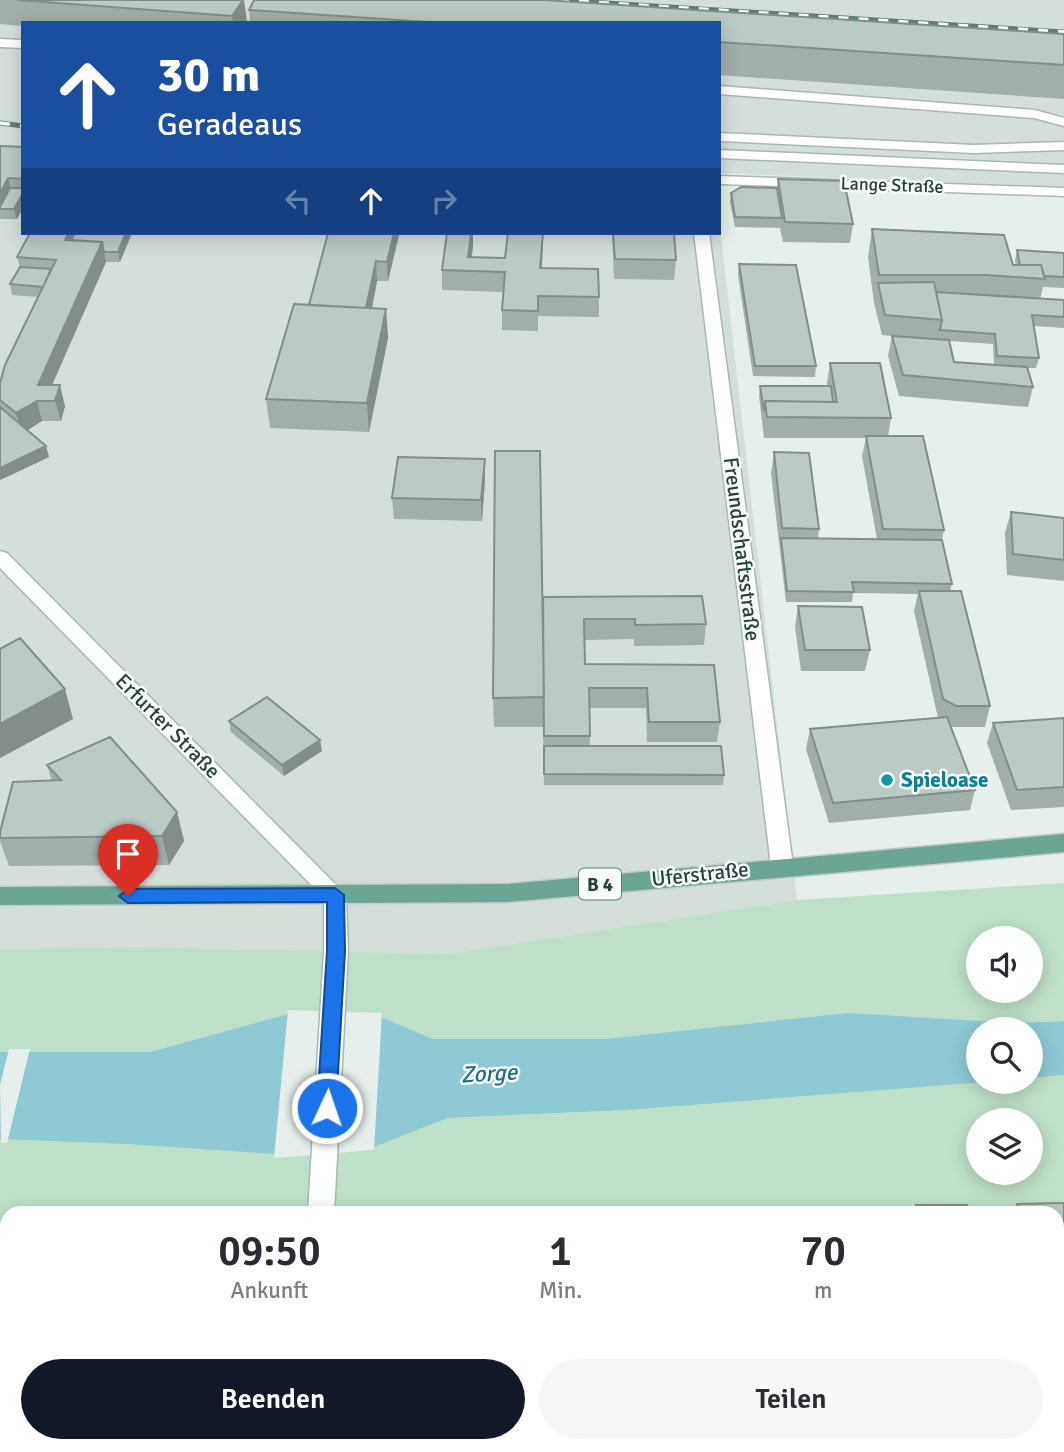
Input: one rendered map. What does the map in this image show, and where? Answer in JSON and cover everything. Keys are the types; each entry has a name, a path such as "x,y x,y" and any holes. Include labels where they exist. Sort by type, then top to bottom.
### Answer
{"main road":[{"name":"Uferstraße","path":"335,895 508,893 782,866 1064,843"},
{"name":"B 4","path":"0,896 335,895"}],"street":[{"path":"0,43 21,44"},
{"path":"721,90 1035,114 1064,122"},
{"path":"721,126 975,138 1036,146"},
{"path":"721,137 974,149 1064,146"},
{"path":"1032,167 1036,146"},
{"path":"721,155 1064,169"},
{"name":"Lange Straße","path":"721,180 1064,192"},
{"name":"Freundschaftsstraße","path":"701,235 782,866"},
{"name":"Erfurter Straße","path":"0,557 335,895"},
{"path":"320,1206 336,951 335,895"}],"shaded area":[{"path":"0,0 1064,0 1064,187 721,173 721,21 21,21 21,235 721,235 797,900 448,954 140,947 0,949"}],"green space":[{"path":"1064,883 1064,1021 1043,1022 1043,1017 966,1017 966,1025 606,1039 433,1039 381,1017 288,1014 150,1052 0,1052 0,949 140,947 448,954 797,900"},
{"path":"1064,1075 1064,1206 0,1206 0,1139 374,1147 448,1118 628,1110 966,1084 966,1094 1043,1094 1043,1077"}],"water":[{"name":"Zorge","path":"848,1013 966,1020 966,1084 628,1110 448,1118 374,1147 274,1154 0,1139 0,1052 150,1052 288,1014 381,1017 433,1039 606,1039"},
{"path":"1064,1021 1064,1075 1043,1077 1043,1022"}],"pier":[{"path":"288,1010 382,1013 374,1150 274,1158"},
{"path":"9,1049 30,1049 7,1143 1,1143 0,1085"}],"building":[{"path":"18,0 243,0 232,16"},
{"path":"254,0 544,0 1064,34 1064,65 721,42 721,21 413,21 249,10"},
{"path":"0,146 21,147 21,179 8,178 0,193"},
{"path":"778,179 844,181 853,224 785,222"},
{"path":"741,187 777,188 782,218 735,217 731,193"},
{"path":"10,188 21,188 21,197 14,209 0,207"},
{"path":"872,229 1004,235 1013,265 1041,265 1045,279 986,275 879,275"},
{"path":"29,235 67,235 65,240 102,242 38,385 60,385 55,401 37,401 16,413 0,400 0,383 5,365 56,260 17,257"},
{"path":"74,235 125,235 118,252 104,252 102,242 71,240"},
{"path":"327,235 394,235 387,262 376,261 366,308 309,305"},
{"path":"447,235 471,235 468,257 505,258 508,235 543,235 540,268 598,269 599,297 538,296 538,311 502,310 505,272 442,270"},
{"path":"613,235 674,235 676,260 615,259"},
{"path":"1017,250 1064,253 1064,277 1044,276 1041,265 1020,265"},
{"path":"739,264 796,265 816,366 755,366"},
{"path":"20,267 51,269 43,287 10,284"},
{"path":"934,282 942,320 885,315 878,283"},
{"path":"936,292 1064,300 1064,317 1032,315 1039,358 997,356 995,334 940,330 942,320"},
{"path":"294,304 386,309 367,403 266,399"},
{"path":"892,336 949,340 954,362 1027,367 1033,387 903,375"},
{"path":"830,363 880,363 891,418 767,417 765,401 837,402"},
{"path":"760,386 831,386 833,402 765,401 764,411"},
{"path":"0,407 46,446 0,468"},
{"path":"866,436 923,436 944,530 883,529"},
{"path":"495,451 540,451 544,697 493,698"},
{"path":"774,452 809,453 819,529 782,528"},
{"path":"398,457 485,459 481,500 392,498"},
{"path":"1011,512 1064,518 1064,560 1013,554"},
{"path":"781,538 942,540 952,584 852,582 854,592 787,591"},
{"path":"919,591 961,591 990,706 956,706 943,699"},
{"path":"702,596 706,624 635,625 635,619 584,619 585,664 714,665 720,722 649,722 647,688 589,688 590,736 544,736 543,597"},
{"path":"798,606 862,607 870,650 805,650"},
{"path":"20,638 65,689 0,724 0,649"},
{"path":"267,697 320,740 282,765 229,721"},
{"name":"Spieloase","path":"947,717 975,790 833,803 810,729"},
{"path":"1064,718 1064,787 1017,790 993,723"},
{"path":"110,737 177,812 162,836 0,838 13,782 61,780 47,765"},
{"path":"544,746 721,746 724,775 544,774"},
{"path":"1064,1203 1064,1206 1017,1206"},
{"path":"916,1205 967,1206 916,1206"}],"railway":[{"path":"559,0 1064,32"},
{"path":"0,123 21,126"}],"place":[{"name":"Spieloase","path":"887,780"}],"route":[{"path":"128,896 335,895 336,951 327,1108"}]}
